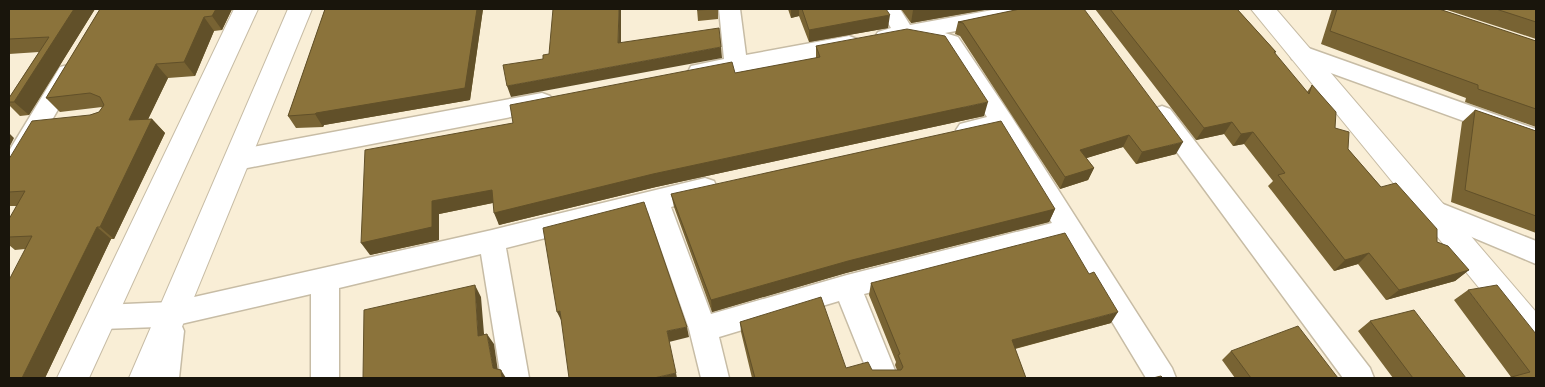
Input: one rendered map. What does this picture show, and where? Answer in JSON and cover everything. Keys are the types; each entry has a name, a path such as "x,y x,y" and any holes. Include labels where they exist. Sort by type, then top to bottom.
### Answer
{"main road":[{"path":"73,378 246,9"},
{"path":"146,378 300,9"},
{"path":"1263,9 1536,334"}],"street":[{"path":"729,9 736,66"},
{"path":"890,9 905,34 950,42 1003,122 1162,378"},
{"path":"677,77 1036,9"},
{"path":"1300,53 1536,138"},
{"path":"9,172 76,59"},
{"path":"1147,95 1360,378"},
{"path":"237,160 560,99"},
{"path":"9,128 64,122"},
{"path":"945,135 1003,122"},
{"path":"102,317 172,314 492,241 656,199 724,184"},
{"path":"656,199 703,329 715,378"},
{"path":"1433,210 1536,253"},
{"path":"703,329 847,287 1069,230"},
{"path":"492,241 515,378"},
{"path":"325,279 325,378"},
{"path":"847,287 884,378"},
{"path":"165,378 172,314"}],"building":[{"path":"9,9 74,9 14,102 9,102 9,98 49,37 9,39"},
{"path":"100,9 216,9 212,16 204,17 184,62 156,64 129,120 152,119 100,227 97,227 22,378 9,378 9,280 32,236 9,237 9,219 25,191 9,192 9,159 32,121 90,115 99,112 104,105 100,97 90,93 46,98"},
{"path":"325,9 477,9 465,88 315,114 288,116"},
{"path":"553,9 619,9 618,43 719,28 721,47 507,86 503,65 543,59 543,55 549,54"},
{"path":"802,9 886,9 890,15 809,30"},
{"path":"1020,9 1084,9 1183,142 1142,152 1129,135 1080,150 1094,168 1065,177 963,23 958,22"},
{"path":"1110,9 1237,9 1276,52 1274,52 1309,94 1312,85 1336,112 1335,128 1349,132 1348,149 1381,187 1396,183 1437,229 1437,242 1448,246 1469,270 1399,290 1369,253 1345,260 1278,175 1285,173 1253,132 1241,134 1232,122 1204,128"},
{"path":"1337,9 1439,9 1536,41 1536,109 1478,89 1478,85 1330,31"},
{"path":"1496,9 1536,9 1536,22"},
{"path":"907,29 945,36 988,102 653,174 494,213 492,190 432,201 432,227 361,243 365,150 513,123 510,105 732,62 735,73 820,57 816,46"},
{"path":"1475,110 1536,131 1536,216 1465,190"},
{"path":"1001,121 1055,209 848,261 711,300 671,194"},
{"path":"644,202 687,327 667,331 676,373 654,378 569,378 560,311 557,312 543,228"},
{"path":"1065,233 1089,274 1094,272 1118,312 1012,340 1026,378 755,378 740,322 821,297 846,368 868,362 872,370 901,370 903,367 898,355 900,354 871,283"},
{"path":"475,285 478,336 487,334 493,368 501,370 502,378 363,378 364,310"},
{"path":"1497,285 1536,334 1536,378 1508,378 1530,372 1468,290"},
{"path":"1414,310 1466,378 1413,378 1370,321"},
{"path":"1298,326 1338,378 1251,378 1231,351"}]}
